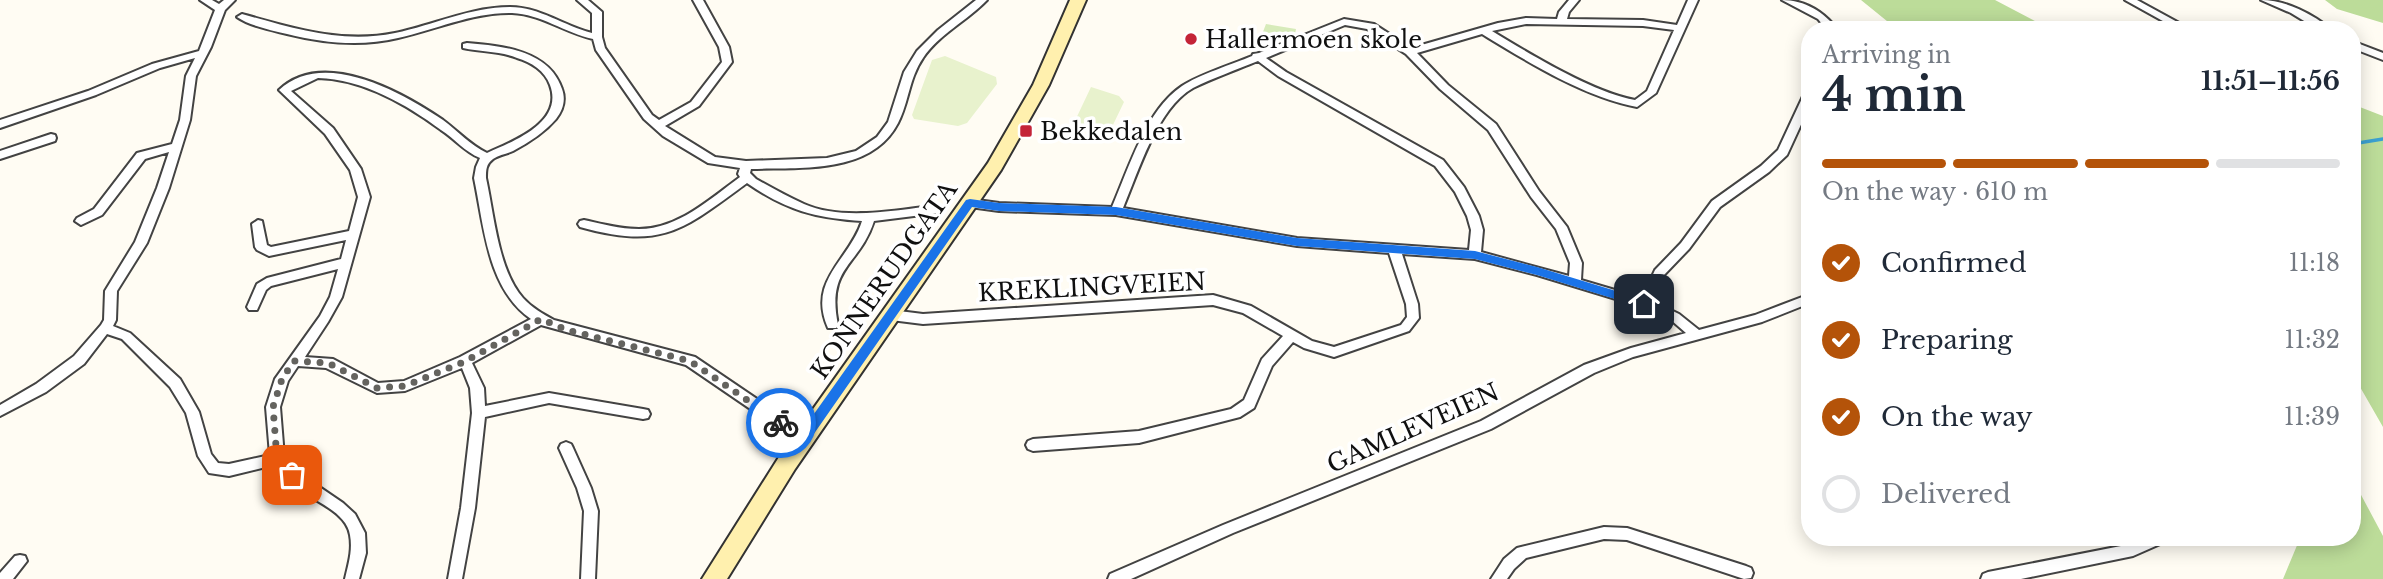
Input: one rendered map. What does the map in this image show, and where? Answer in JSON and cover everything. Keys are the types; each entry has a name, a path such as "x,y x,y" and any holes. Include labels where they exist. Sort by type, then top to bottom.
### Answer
{"main road":[{"name":"KONNERUDGATA","path":"714,579 807,435 970,203 1028,111 1056,54 1078,0"}],"street":[{"path":"205,0 220,9"},
{"path":"0,411 41,388 79,360 110,320 111,291 149,228 177,146 185,120 191,76 220,9 230,0"},
{"path":"657,126 695,104 727,62 724,47 698,0"},
{"path":"584,224 643,233 665,229 681,222 746,172 841,160 876,145 892,121 909,72 921,53 982,0"},
{"path":"1562,20 1564,12 1574,0"},
{"path":"1483,30 1562,73 1634,104 1643,102 1651,93 1693,0"},
{"path":"1787,0 1825,21"},
{"path":"2130,0 2170,21"},
{"path":"2266,0 2311,21"},
{"path":"587,2 597,12 600,48 640,109 657,126 712,160 746,172 813,212 870,217 938,209"},
{"path":"242,17 304,36 344,41 393,36 483,12 521,10 597,37"},
{"path":"1410,52 1483,30 1526,21 1655,23 1680,28"},
{"path":"1116,211 1154,125 1174,97 1195,82 1257,56 1349,22 1364,24 1382,32 1410,52 1444,87 1492,127 1535,194 1561,227 1576,263 1575,283"},
{"path":"467,46 504,51 534,61 552,77 558,93 556,113 548,121 518,143 488,157 481,168 480,178 507,282 522,305 541,319 567,330 690,361 786,426 807,435"},
{"path":"2361,48 2383,57"},
{"path":"0,124 92,93 156,66 203,53"},
{"path":"1257,56 1282,74 1439,163 1460,190 1473,216 1477,230 1475,255"},
{"path":"352,579 359,540 355,522 292,475 277,459 273,407 282,379 336,297 364,197 355,169 329,131 284,90 314,76 341,78 410,104 449,130 471,151 488,157"},
{"path":"1644,304 1659,273 1685,246 1716,204 1765,169 1783,152 1801,112"},
{"path":"0,155 51,138"},
{"path":"81,221 98,212 131,165 141,156 177,146"},
{"path":"970,203 999,207 1116,211 1297,242 1475,255 1644,304 1675,317 1696,335"},
{"path":"832,326 829,297 832,284 864,235 870,217"},
{"path":"258,224 261,247 269,252 355,234"},
{"name":"KREKLINGVEIEN","path":"891,315 913,320 1213,300 1247,309 1318,350 1341,352 1409,324 1414,313 1395,249"},
{"path":"253,307 261,287 267,283 346,262"},
{"name":"GAMLEVEIEN","path":"1115,579 1228,528 1486,425 1589,369 1631,353 1758,318 1801,301"},
{"path":"294,361 328,363 377,388 405,386 464,362 541,319"},
{"path":"105,328 126,336 175,383 192,412 205,456 214,469 229,470 277,459"},
{"path":"1033,444 1139,437 1235,413 1249,404 1267,363 1292,335"},
{"path":"455,579 468,508 479,413 477,388 464,362"},
{"path":"479,413 549,398 643,414"},
{"path":"566,448 591,511 586,578"},
{"path":"1499,579 1509,564 1522,553 1604,533 1627,534 1746,573"},
{"path":"1988,579 2142,546"},
{"path":"4,579 20,561"}],"green space":[{"path":"1861,0 1995,0 2035,21 1887,21"},
{"path":"2325,0 2383,0 2383,23 2337,9"},
{"path":"1266,24 1296,29 1295,34 1256,48 1245,37 1261,37"},
{"path":"945,56 996,77 997,84 967,123 958,126 914,119 912,115 932,60"},
{"path":"1091,87 1119,96 1124,102 1111,129 1086,124 1073,125"},
{"path":"2361,107 2383,116 2383,427 2361,389"},
{"path":"2361,495 2383,536 2383,579 2283,579 2297,546 2361,546"}],"waterway":[{"path":"2361,143 2383,139"}],"way so far":[{"path":"292,475 277,459 273,407 282,379 294,361 328,363 377,388 405,386 464,362 541,319 567,330 690,361 781,423"}],"place":[{"name":"Hallermoen skole","path":"1191,39"},
{"name":"Bekkedalen","path":"1026,131"}],"route":[{"path":"781,423 807,435 970,203 999,207 1116,211 1251,236 1328,246 1475,255 1644,304"}]}
